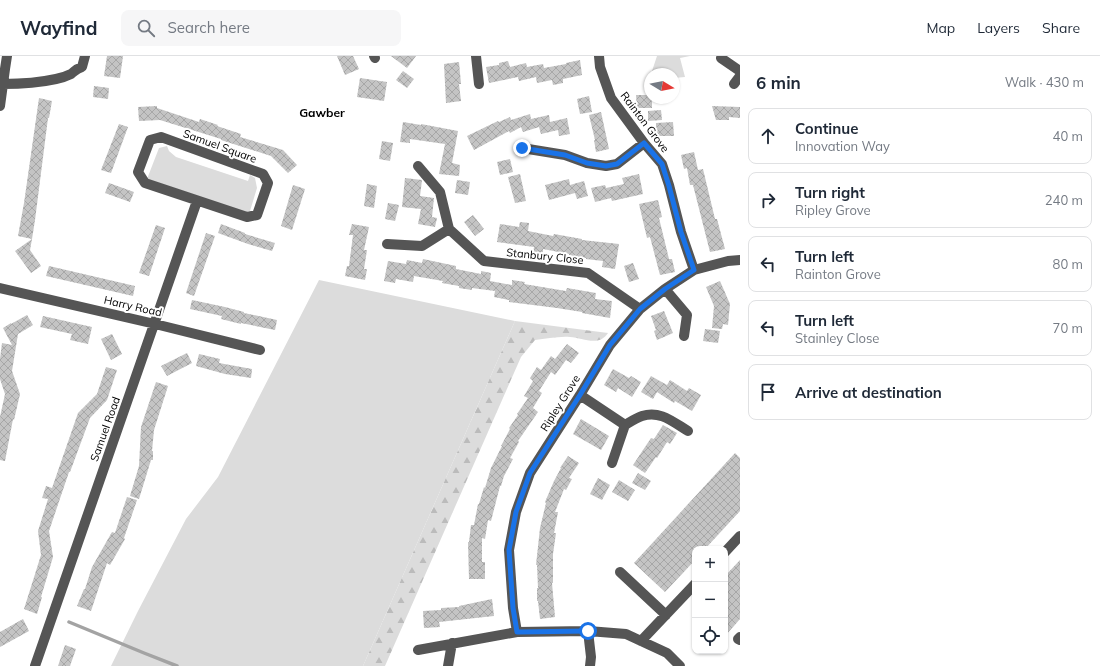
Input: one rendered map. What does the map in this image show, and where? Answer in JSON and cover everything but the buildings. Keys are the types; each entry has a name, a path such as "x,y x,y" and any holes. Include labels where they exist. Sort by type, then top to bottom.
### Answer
{"street":[{"path":"0,106 8,56"},
{"path":"3,84 26,84 61,78 72,74 76,69 82,67 85,56"},
{"path":"476,56 479,84"},
{"name":"Rainton Grove","path":"599,56 600,67 611,98 644,143 662,164 681,232 694,270"},
{"path":"721,58 740,71"},
{"name":"Samuel Square","path":"161,137 263,174 268,182 257,215 247,218 197,201 145,183 138,172 150,140 161,137"},
{"path":"522,148 565,155 587,163 606,166 617,164 644,143"},
{"path":"387,244 422,246 448,229 440,192 418,166"},
{"name":"Samuel Road","path":"35,666 197,201"},
{"name":"Stanbury Close","path":"448,229 484,261 588,273 640,309"},
{"name":"Ripley Grove","path":"517,632 513,608 509,550 516,512 530,473 610,345 640,309 665,289 694,270 728,261 740,260"},
{"name":"Harry Road","path":"0,288 260,350"},
{"path":"665,289 687,315 684,336"},
{"path":"580,395 625,425"},
{"path":"612,463 625,425 641,416 652,414 661,415 688,431"},
{"path":"728,549 740,536"},
{"path":"620,572 666,615"},
{"path":"641,641 692,587"},
{"path":"588,631 591,657 590,666"},
{"path":"418,650 517,632 588,631 626,634 667,653 680,666"},
{"path":"740,637 738,639 740,640"},
{"path":"448,666 452,643"}],"green space":[{"path":"657,56 690,56 680,58 685,77 680,77 680,68 653,68"},
{"path":"167,146 169,151 176,157 248,181 250,175 255,178 257,188 250,211 245,212 147,179 159,148"},
{"path":"319,280 515,321 363,666 111,666 186,519 218,477"},
{"path":"515,321 608,333 600,340 595,341 566,337 535,340 521,357 385,666 363,666"}],"waterway":[{"path":"69,622 177,666"}],"district":[{"name":"Gawber","path":"322,112"}],"route":[{"path":"522,148 565,155 587,163 606,166 617,164 644,143 662,164 681,232 694,270 665,289 640,309 610,345 530,473 516,512 509,550 513,608 517,632 588,631"}]}
